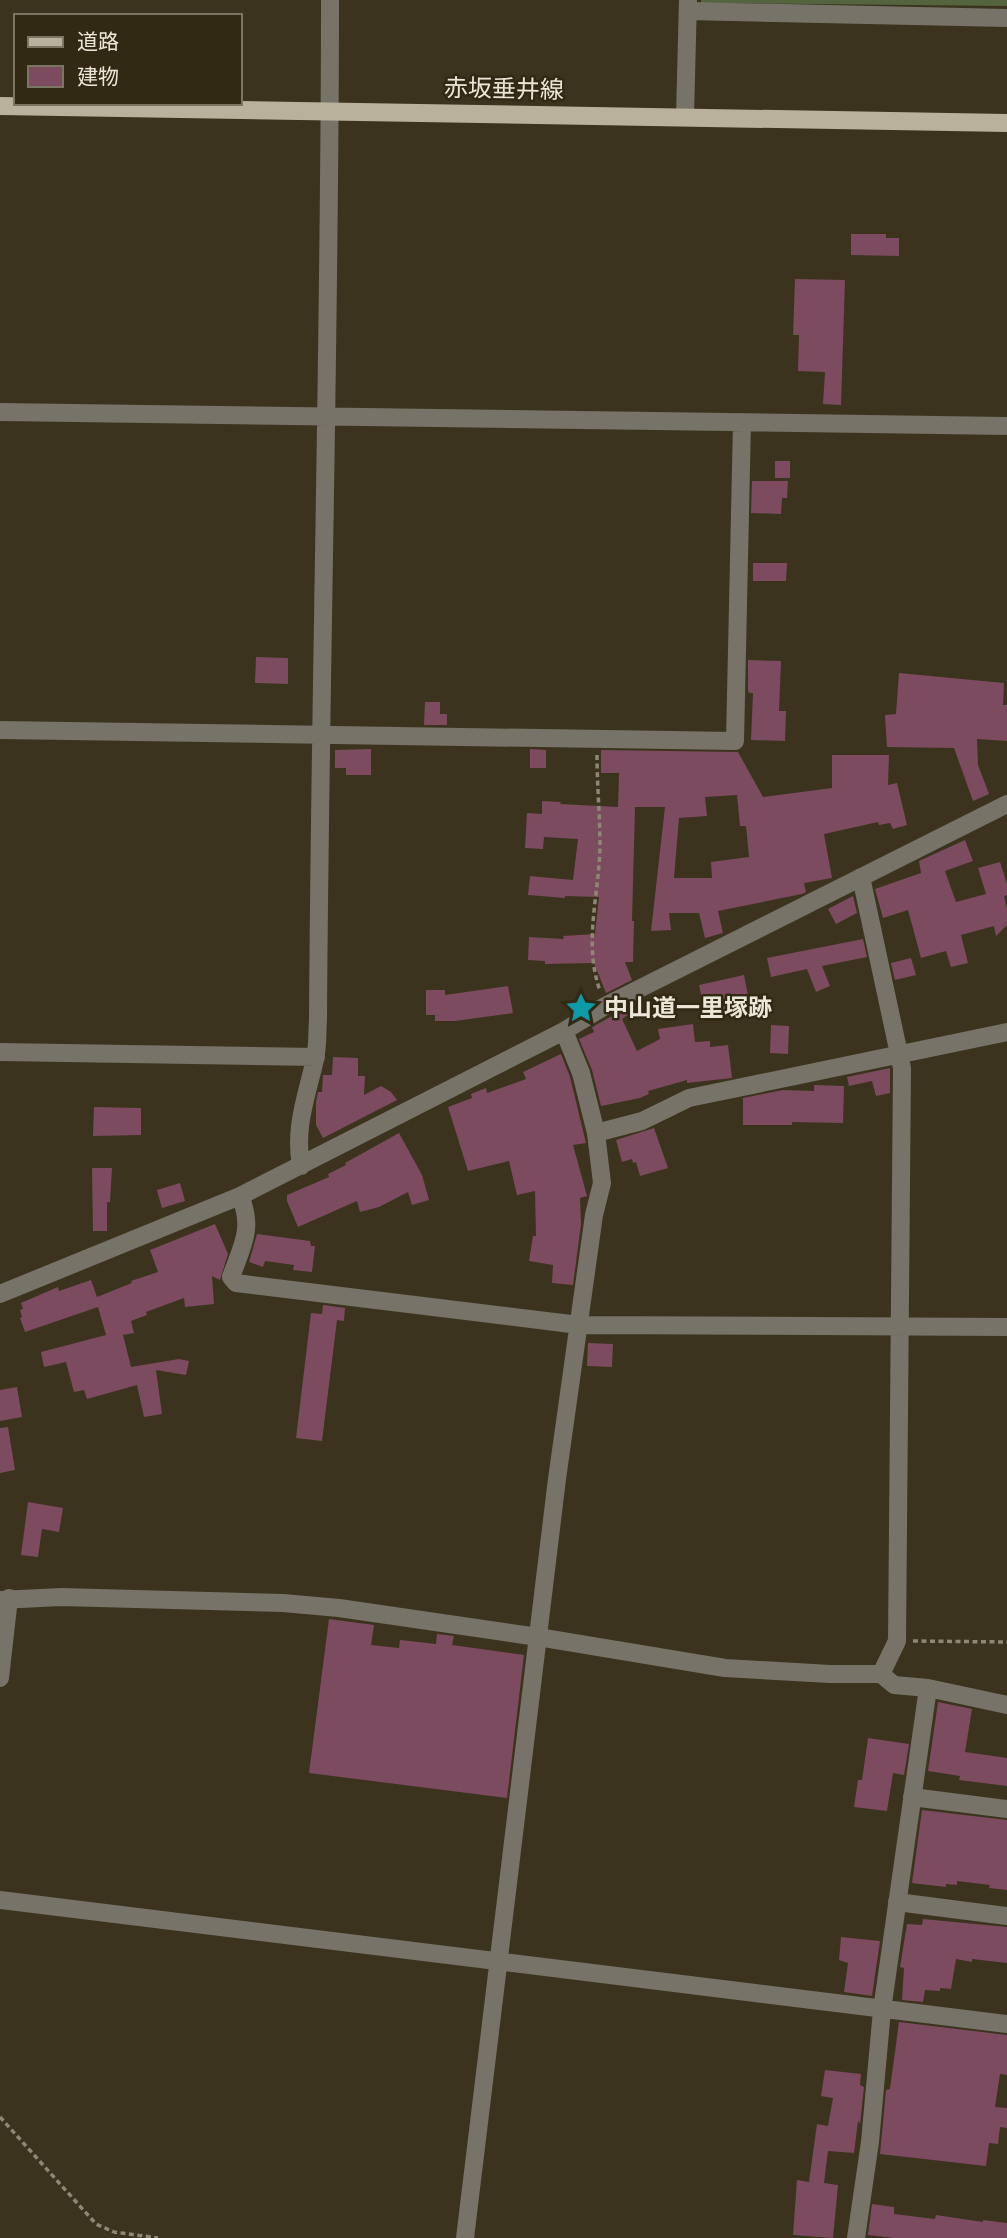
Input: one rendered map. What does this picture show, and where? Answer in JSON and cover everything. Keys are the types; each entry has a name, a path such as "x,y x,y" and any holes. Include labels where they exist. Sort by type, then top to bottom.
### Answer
{"main road":[{"name":"赤坂垂井線","path":"0,106 1007,123"}],"street":[{"path":"301,1166 297,1146 306,1087 316,1057 318,1020 330,0"},
{"path":"685,116 688,6 1007,18"},
{"path":"0,412 1007,426"},
{"path":"0,730 735,741 742,422"},
{"path":"0,1294 240,1196 564,1031 605,1006 1007,804"},
{"path":"861,877 901,1054 897,1641 881,1674"},
{"path":"466,2238 538,1637 594,1215 602,1183 596,1133 581,1073 564,1031"},
{"path":"596,1133 642,1121 690,1098 1007,1032"},
{"path":"0,1052 316,1057"},
{"path":"240,1196 246,1209 248,1229 231,1277 236,1283 579,1325 1007,1327"},
{"path":"0,1678 5,1599 61,1597 283,1603 339,1608 725,1668 881,1674 894,1685 928,1688 1007,1705"},
{"path":"856,2238 870,2142 882,2010 928,1688"},
{"path":"912,1797 1007,1809"},
{"path":"0,1900 1007,2024"},
{"path":"897,1902 1007,1916"}],"path":[{"path":"597,738 596,799 600,848 592,923 592,965 605,1006"},
{"path":"897,1641 1007,1642"},
{"path":"0,2117 96,2224 114,2232 158,2238"}],"green space":[{"path":"701,0 1007,0 1007,6 701,3"}],"building":[{"path":"851,234 886,234 886,238 899,238 899,256 851,255"},
{"path":"795,279 845,280 841,405 823,404 825,372 798,371 799,335 793,335"},
{"path":"775,461 790,461 790,478 775,478"},
{"path":"752,481 788,481 787,498 782,498 781,514 751,513"},
{"path":"753,563 787,563 786,581 753,581"},
{"path":"256,657 288,658 288,684 255,683"},
{"path":"748,660 781,661 779,711 786,711 785,741 751,740 753,693 748,690"},
{"path":"899,673 1004,683 1003,705 1007,705 1007,741 977,739 978,765 989,794 973,801 954,748 887,747 885,715 896,714"},
{"path":"425,702 440,702 440,714 447,714 447,725 424,725"},
{"path":"371,749 371,775 346,775 346,768 335,768 335,750"},
{"path":"530,749 546,750 546,768 530,768"},
{"path":"601,750 738,752 763,797 832,788 832,755 889,755 888,785 897,783 907,825 893,829 890,823 879,825 878,822 824,834 832,878 804,883 806,892 802,894 718,911 723,933 705,938 699,913 669,913 671,930 651,931 665,807 635,807 633,962 625,962 632,980 606,993 594,963 545,964 545,961 528,960 529,937 564,939 563,936 595,934 599,897 528,895 530,876 573,880 578,839 544,837 543,849 525,848 527,813 542,814 542,801 618,807 619,773 601,773","holes":["737,795 740,826 746,826 749,857 711,862 712,878 674,878 679,818 707,816 705,797"]},
{"path":"965,840 973,861 945,871 956,902 986,894 978,868 1000,862 1007,884 1007,895 1004,896 1007,925 996,936 994,926 961,935 968,963 951,967 946,951 921,958 908,910 883,918 875,889 921,873 919,861"},
{"path":"853,896 857,913 836,924 828,909"},
{"path":"863,939 867,957 822,966 830,986 816,992 807,969 771,977 767,958"},
{"path":"911,958 916,975 895,980 891,963"},
{"path":"744,975 750,1005 705,1013 699,985"},
{"path":"508,986 513,1013 455,1021 435,1021 435,1015 426,1015 426,990 445,990 445,995"},
{"path":"627,1008 630,1013 622,1019 637,1051 660,1039 658,1029 693,1024 695,1042 710,1041 710,1047 728,1045 732,1078 687,1083 687,1080 648,1091 649,1094 640,1098 601,1106 592,1070 579,1039 594,1032 592,1027"},
{"path":"771,1025 789,1026 788,1054 770,1053"},
{"path":"561,1054 570,1077 586,1143 573,1145 587,1196 580,1198 581,1224 573,1285 552,1283 553,1265 529,1261 533,1236 536,1236 535,1191 517,1195 509,1161 468,1171 448,1107 472,1098 471,1094 486,1088 487,1093 526,1079 523,1072"},
{"path":"333,1057 358,1058 358,1076 365,1076 364,1095 381,1086 397,1100 323,1138 316,1125 316,1102 318,1092 322,1092 323,1075 332,1075"},
{"path":"890,1068 890,1093 876,1096 872,1081 849,1086 847,1077"},
{"path":"814,1085 844,1086 843,1123 743,1125 743,1098 783,1090 814,1091"},
{"path":"94,1107 141,1108 141,1135 93,1136"},
{"path":"654,1128 668,1168 640,1176 636,1162 633,1163 632,1159 622,1162 616,1140"},
{"path":"399,1133 422,1175 429,1200 412,1205 408,1192 379,1207 360,1212 357,1201 298,1227 287,1195 329,1177 328,1174 346,1165 345,1163"},
{"path":"92,1168 112,1168 110,1202 107,1202 107,1231 93,1231"},
{"path":"180,1183 185,1201 162,1208 157,1190"},
{"path":"215,1224 228,1254 220,1280 212,1276 214,1304 185,1307 184,1298 146,1312 147,1315 131,1321 134,1333 123,1335 131,1367 179,1359 189,1361 186,1375 156,1370 162,1414 144,1417 137,1385 87,1399 84,1390 74,1392 66,1362 44,1367 41,1352 106,1335 98,1307 25,1332 20,1318 20,1310 23,1309 21,1303 58,1287 59,1291 91,1280 97,1297 132,1283 131,1281 158,1272 150,1250"},
{"path":"257,1234 310,1241 311,1246 315,1246 312,1272 293,1270 294,1265 265,1261 263,1267 249,1262"},
{"path":"323,1305 345,1308 344,1321 337,1320 322,1441 296,1438 311,1313 322,1314"},
{"path":"588,1343 613,1344 612,1367 587,1366"},
{"path":"17,1387 22,1417 0,1421 0,1390"},
{"path":"8,1427 15,1470 0,1473 0,1428"},
{"path":"28,1502 63,1508 59,1532 42,1529 38,1557 21,1555"},
{"path":"329,1619 374,1625 371,1645 399,1648 400,1640 436,1644 437,1634 454,1636 452,1645 524,1655 507,1798 309,1773"},
{"path":"938,1702 972,1709 965,1752 1007,1758 1007,1786 959,1780 960,1776 928,1771"},
{"path":"868,1738 909,1744 904,1775 893,1773 887,1811 854,1807 858,1780 862,1780"},
{"path":"922,1810 1007,1820 1007,1890 957,1881 957,1885 946,1884 946,1887 912,1883"},
{"path":"923,1919 1007,1927 1007,1963 956,1959 951,1989 925,1990 923,2002 902,2000 904,1968 900,1967 907,1924 922,1925"},
{"path":"841,1937 880,1941 872,1996 844,1992 848,1963 839,1960"},
{"path":"899,2022 1007,2035 1007,2075 1000,2074 995,2107 1007,2108 1007,2128 1000,2127 998,2144 989,2143 986,2166 880,2154 886,2090 890,2089"},
{"path":"825,2070 861,2074 860,2085 864,2087 854,2153 828,2151 824,2183 838,2185 833,2238 793,2235 797,2180 809,2182 817,2124 828,2126 833,2098 821,2096"},
{"path":"872,2204 894,2207 894,2214 935,2219 936,2215 1007,2223 1007,2238 894,2238 868,2235"}],"place":[{"name":"中山道一里塚跡","path":"581,1008"}]}
